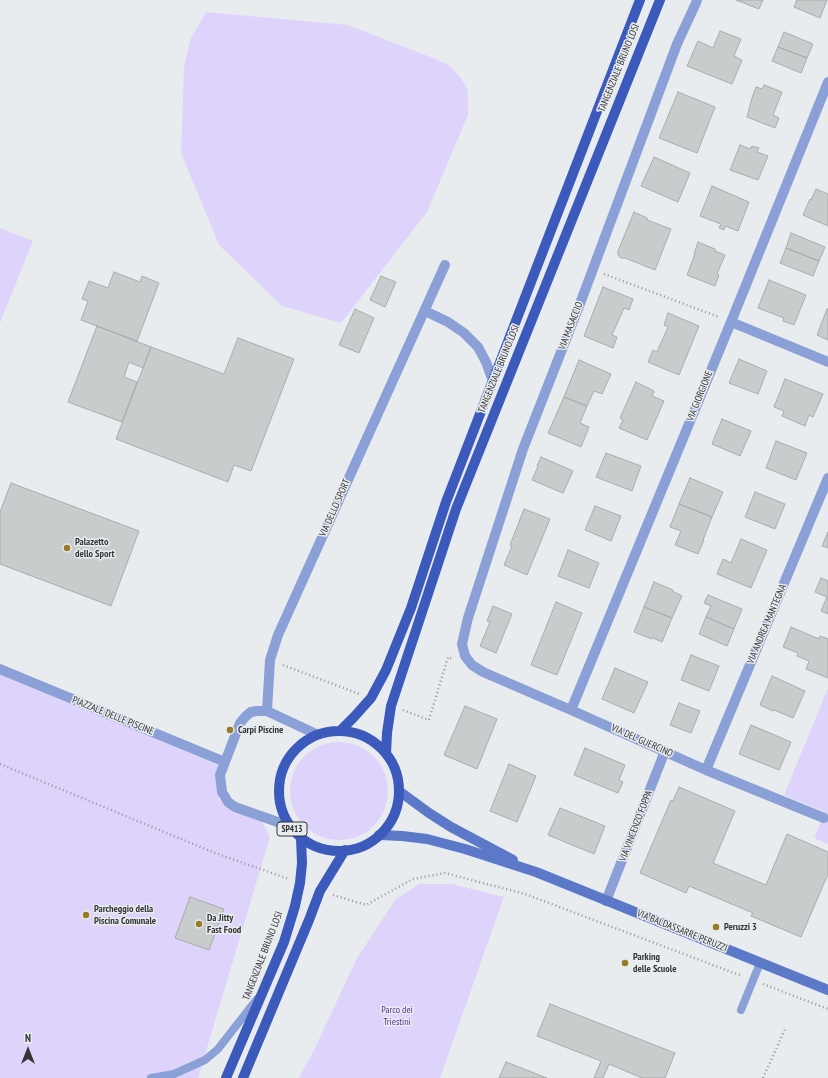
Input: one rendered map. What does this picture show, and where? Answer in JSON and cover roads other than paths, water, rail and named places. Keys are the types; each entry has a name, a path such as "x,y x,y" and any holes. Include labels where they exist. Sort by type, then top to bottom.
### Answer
{"main road":[{"name":"TANGENZIALE BRUNO LOSI","path":"340,731 371,698 386,670 411,608 446,502 640,0"},
{"name":"TANGENZIALE BRUNO LOSI","path":"386,754 391,706 456,508 660,0"},
{"name":"SP413","path":"335,730 354,732 371,739 386,754 397,773 400,791 396,810 387,827 374,840 351,850 333,851 316,847 301,838 289,826 281,811 278,793 280,774 288,758 300,744 316,734 335,730"},
{"name":"TANGENZIALE BRUNO LOSI","path":"226,1078 284,942 300,883 302,862 301,838"},
{"path":"243,1078 320,891 345,850"}],"street":[{"name":"VIA MASACCIO","path":"465,656 462,644 468,618 523,449 677,44 697,0"},
{"name":"VIA GIORGIONE","path":"571,710 828,82"},
{"name":"VIA DELLO SPORT","path":"267,711 270,660 278,635 445,265"},
{"path":"425,311 448,322 464,333 478,347 486,362 493,381"},
{"path":"731,322 828,362"},
{"name":"VIA ANDREA MANTEGNA","path":"706,770 828,478"},
{"name":"VIA DEL GUERCINO","path":"465,656 472,665 483,672 706,770 824,818"},
{"name":"PIAZZALE DELLE PISCINE","path":"0,669 225,762"},
{"path":"289,826 235,807 228,802 222,792 220,775 240,723 251,712 267,711 316,734"},
{"name":"VIA VINCENZO FOPPA","path":"606,901 665,752"},
{"name":"VIA BALDASSARRE PERUZZI","path":"400,791 429,813 451,827 536,872"},
{"name":"VIA BALDASSARRE PERUZZI","path":"379,835 427,839 465,849 536,872 828,990"}],"lane":[{"path":"741,1010 760,963"},
{"path":"151,1078 174,1074 191,1068 205,1060 218,1049 263,992"}],"place":[{"name":"Palazetto dello Sport","path":"67,548"},
{"name":"Carpi Piscine","path":"230,730"},
{"name":"Parcheggio della Piscina Comunale","path":"86,915"},
{"name":"Da Jitty Fast Food","path":"199,924"},
{"name":"Peruzzi 3","path":"716,927"},
{"name":"Parking delle Scuole","path":"625,963"}],"park label":[{"name":"Parco dei Triestini","path":"397,1016"}]}
